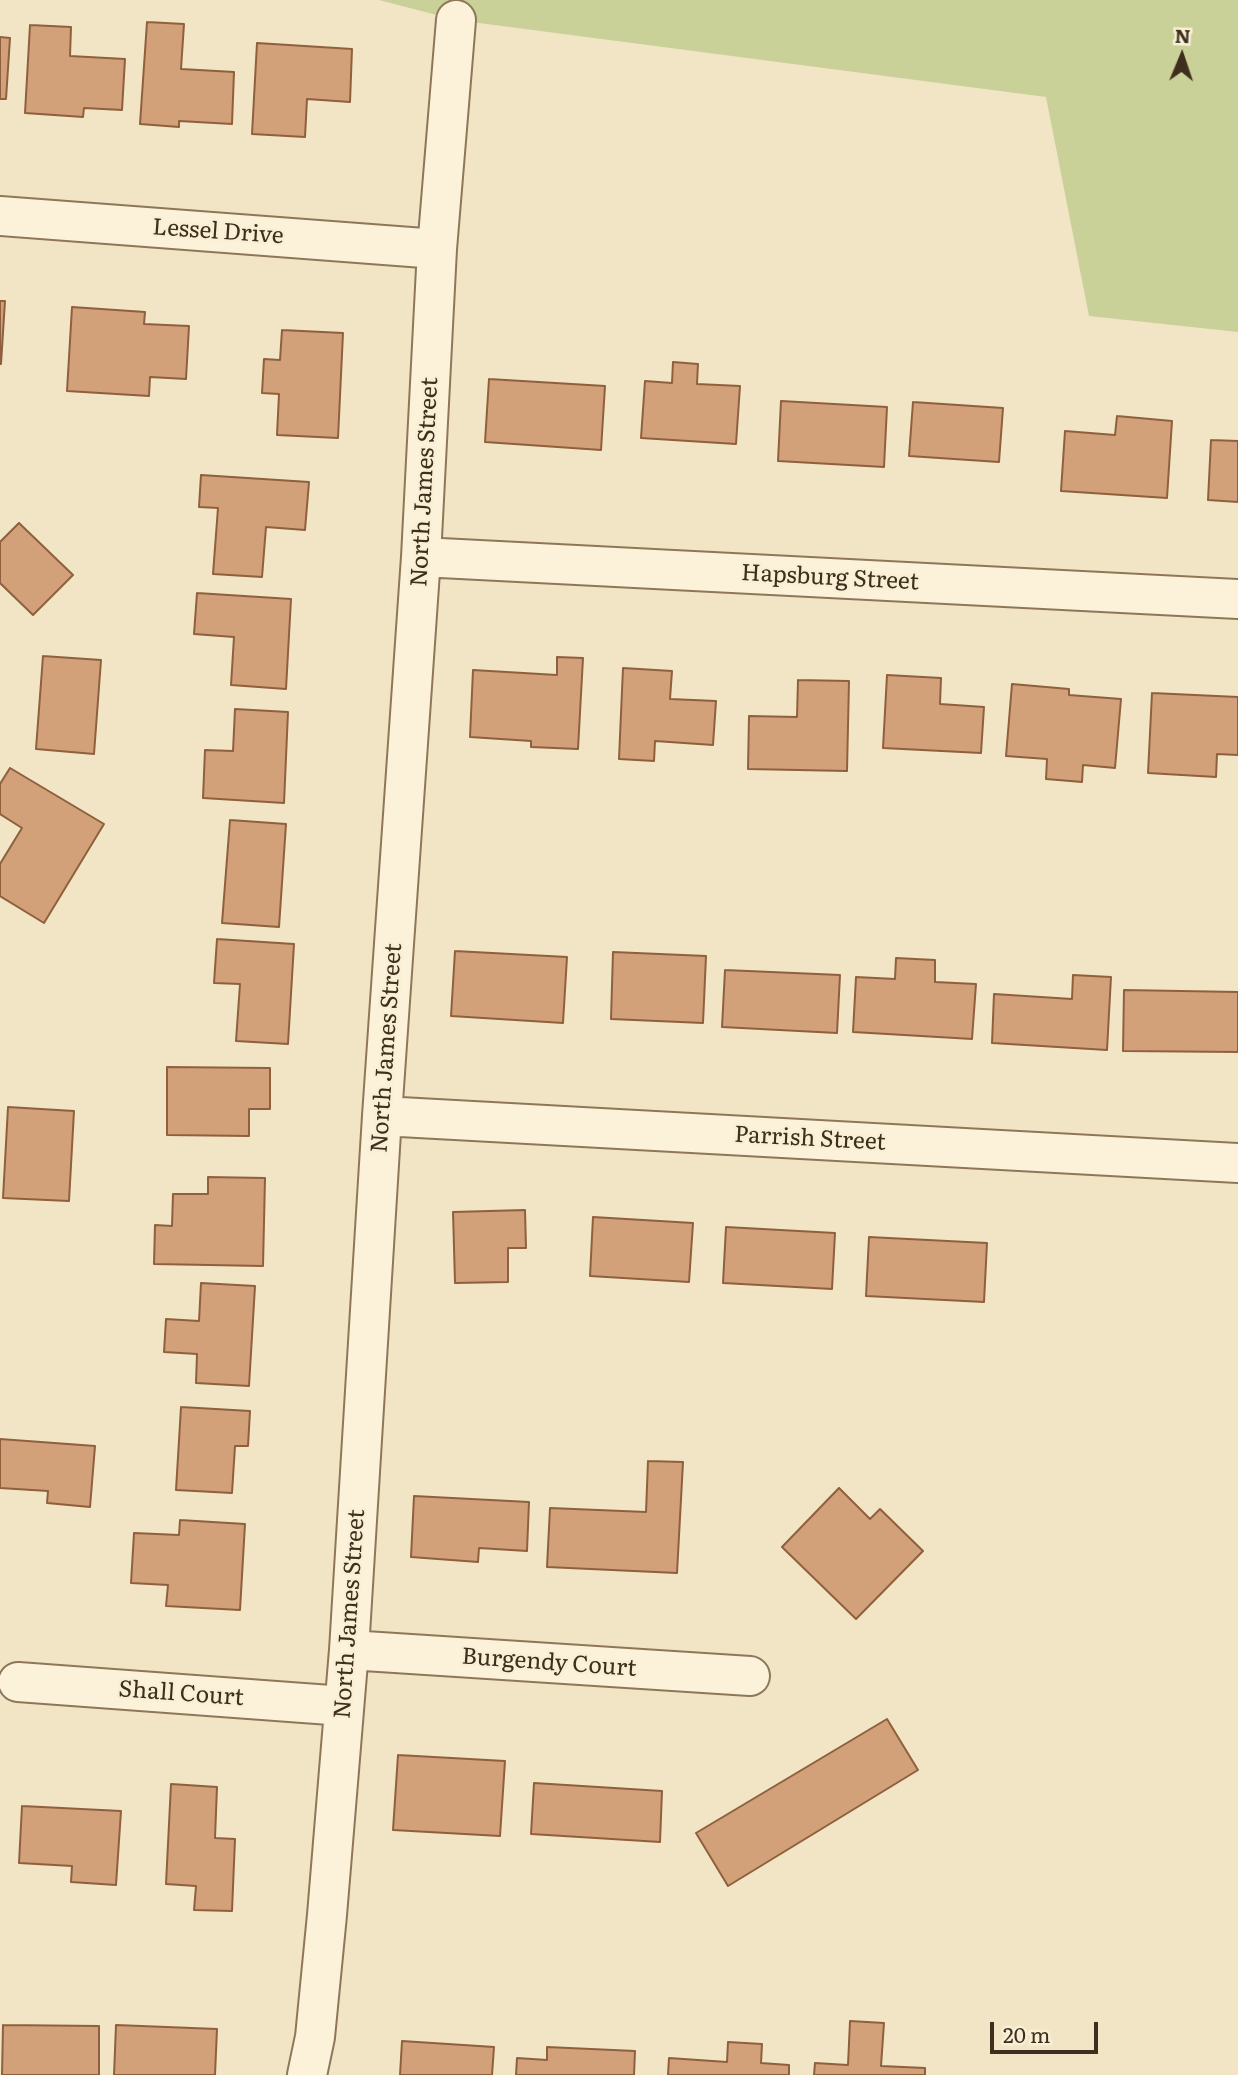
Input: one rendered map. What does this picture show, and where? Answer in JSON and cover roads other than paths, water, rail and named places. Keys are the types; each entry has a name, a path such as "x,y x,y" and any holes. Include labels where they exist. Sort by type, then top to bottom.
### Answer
{"street":[{"name":"North James Street","path":"307,2075 315,2037 349,1650 382,1116 421,557 436,249 456,20"},
{"name":"Lessel Drive","path":"0,216 436,249"},
{"name":"Hapsburg Street","path":"421,557 1238,599"},
{"name":"Parrish Street","path":"382,1116 1238,1163"},
{"name":"Burgendy Court","path":"349,1650 750,1676"},
{"name":"Shall Court","path":"18,1682 344,1706"}]}
